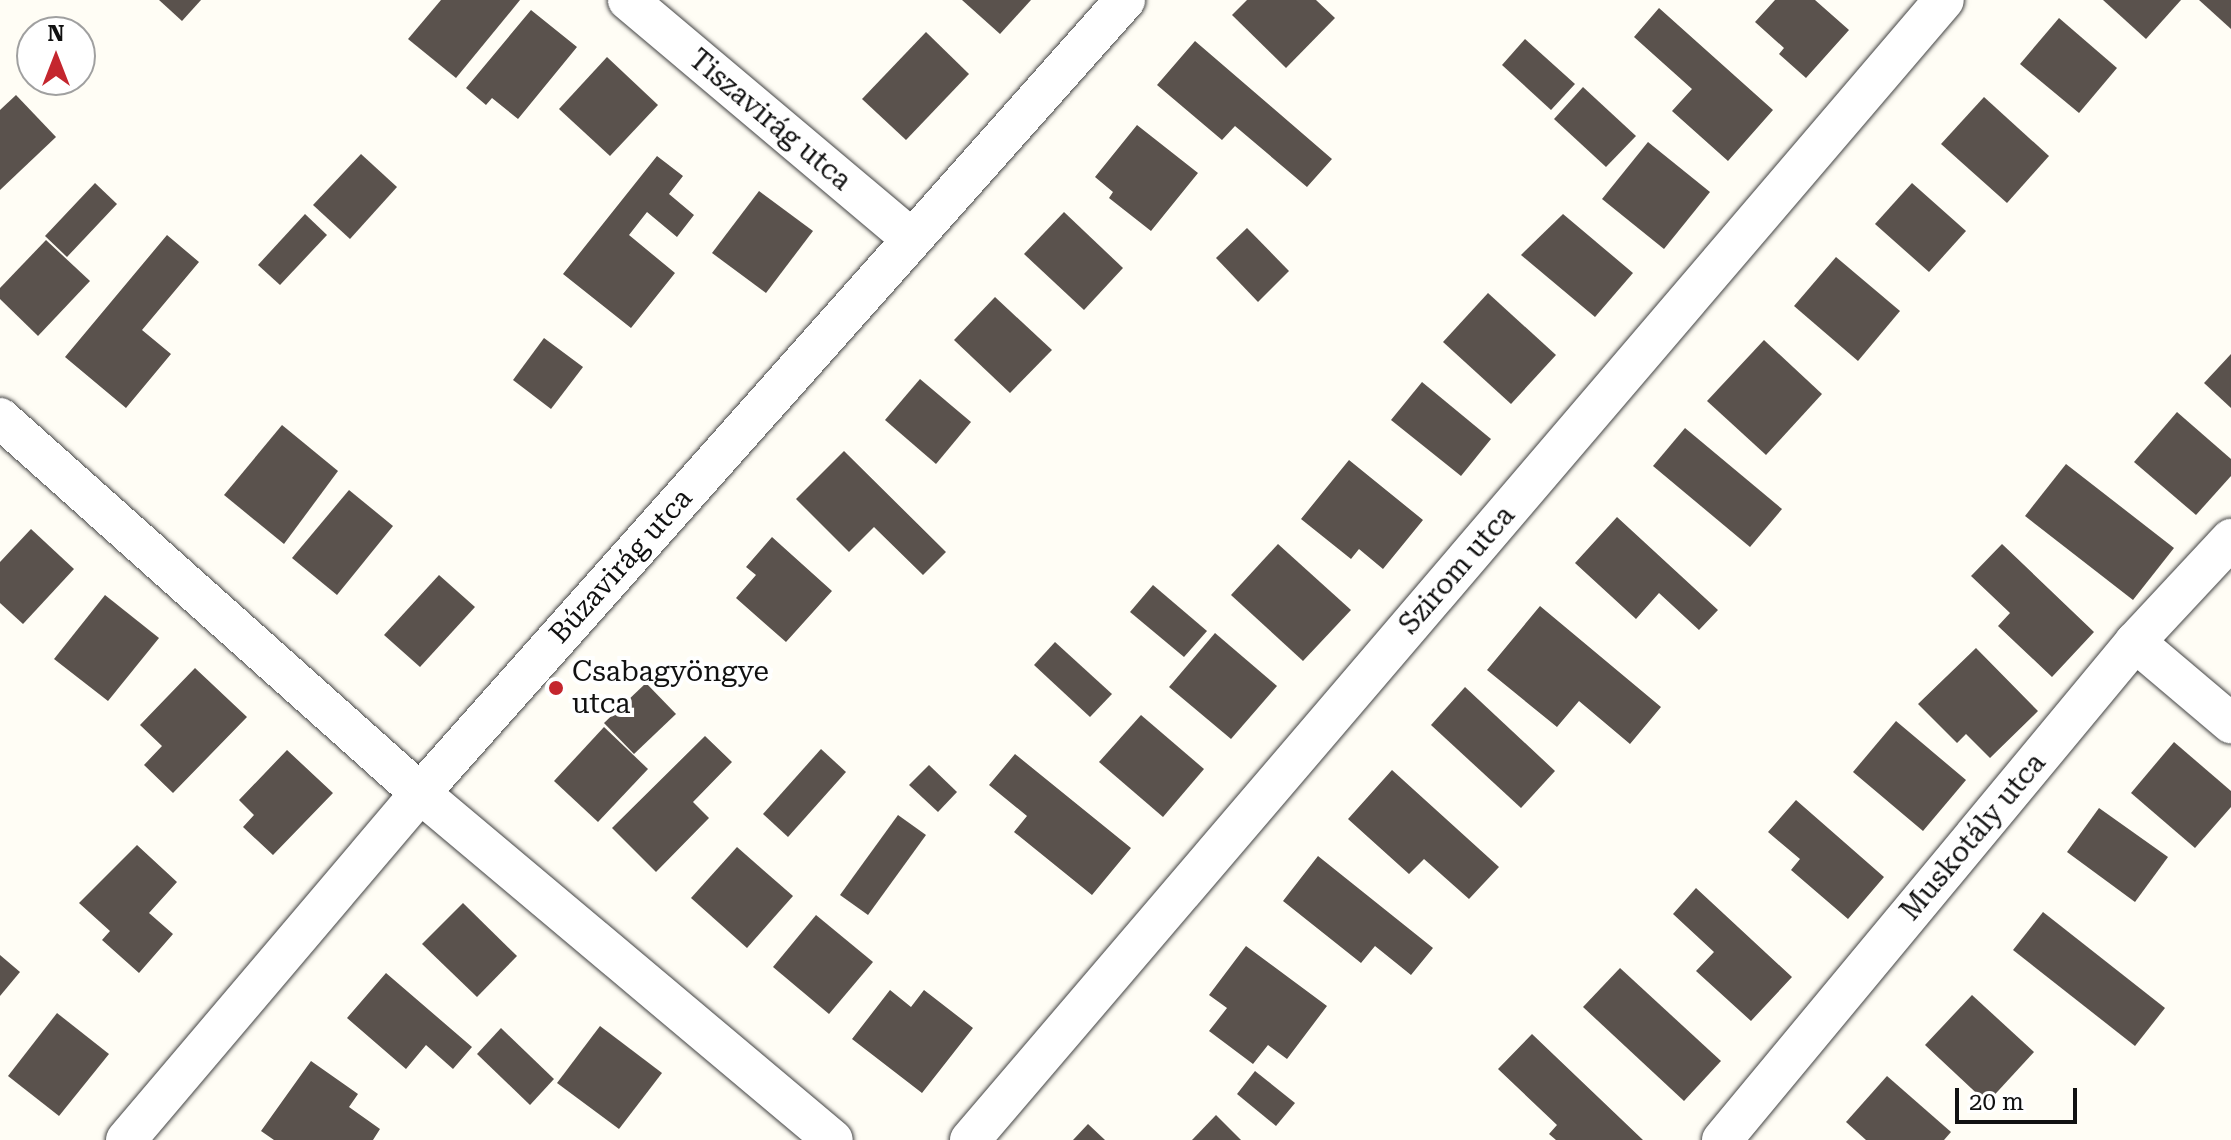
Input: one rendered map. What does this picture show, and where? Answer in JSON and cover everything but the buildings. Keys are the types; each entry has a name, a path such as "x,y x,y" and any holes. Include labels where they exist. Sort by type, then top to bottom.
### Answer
{"street":[{"name":"Tiszavirág utca","path":"628,0 912,239"},
{"name":"Búzavirág utca","path":"126,1140 420,793 1125,0"},
{"name":"Szirom utca","path":"970,1140 1944,0"},
{"path":"0,418 420,793 833,1140"},
{"name":"Muskotály utca","path":"1722,1140 2135,642 2231,539"},
{"path":"2135,642 2231,723"}],"place":[{"name":"Csabagyöngye utca","path":"556,688"}]}
